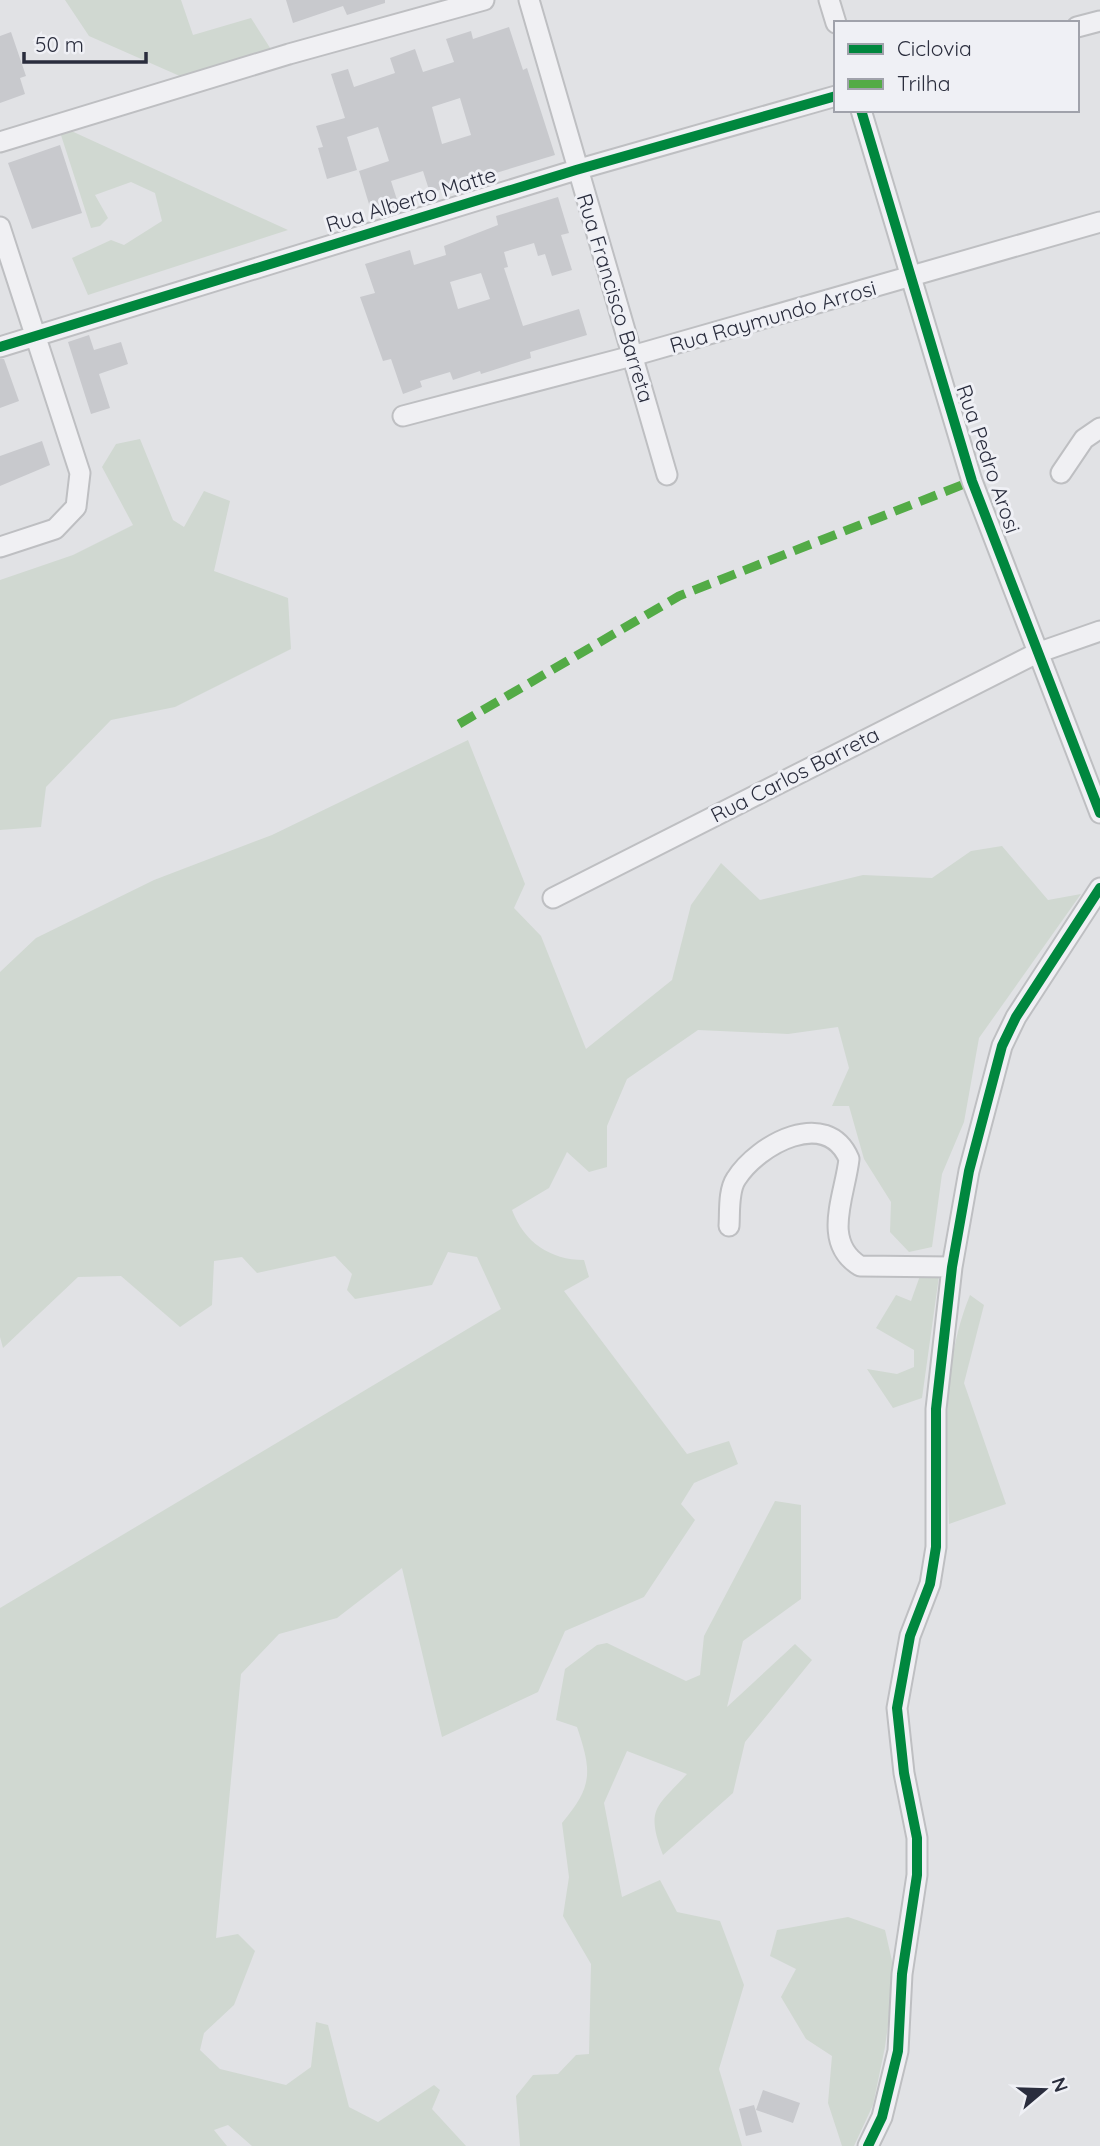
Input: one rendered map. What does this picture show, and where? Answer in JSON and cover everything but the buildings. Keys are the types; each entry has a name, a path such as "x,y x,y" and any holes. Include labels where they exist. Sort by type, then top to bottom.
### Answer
{"street":[{"path":"0,142 289,54 484,0"},
{"name":"Rua Francisco Barreta","path":"529,0 576,170 667,475"},
{"path":"829,0 835,21"},
{"path":"1079,26 1100,21"},
{"name":"Rua Alberto Matte","path":"0,347 576,170 834,97"},
{"name":"Rua Pedro Arosi","path":"862,112 909,279 972,481 1099,806"},
{"name":"Rua Raymundo Arrosi","path":"403,416 909,279 1100,222"},
{"path":"0,227 33,336 80,473 76,507 55,529 0,547"},
{"path":"1061,473 1084,439 1100,428"},
{"name":"Rua Carlos Barreta","path":"553,898 1037,653 1100,631"},
{"path":"868,2146 882,2117 898,2051 902,1974 917,1875 917,1838 904,1773 897,1708 910,1636 930,1584 936,1547 936,1409 952,1267 969,1171 1002,1046 1016,1017 1100,888"},
{"path":"729,1226 735,1180 748,1164 784,1140 805,1132 822,1132 838,1140 849,1159 838,1217 837,1239 847,1259 860,1266 952,1267"}],"shaded area":[{"path":"65,0 181,0 193,35 251,18 272,51 182,77 89,36"},
{"path":"67,129 288,230 88,295 72,258 111,240 124,245 162,221 155,193 131,182 95,195 108,218 100,226 91,228 60,132"},
{"path":"140,439 173,520 184,527 204,491 230,501 214,571 288,598 291,649 175,707 111,720 46,787 41,827 0,830 0,580 73,555 133,525 102,467 116,444"},
{"path":"468,740 525,884 514,908 541,936 586,1049 672,980 691,905 721,863 760,900 863,875 932,878 971,851 1002,846 1048,900 1081,894 979,1038 964,1122 942,1174 932,1247 909,1252 890,1232 891,1202 864,1159 849,1106 832,1106 849,1068 838,1027 788,1034 698,1030 627,1079 607,1126 607,1167 589,1172 567,1152 549,1188 512,1210 524,1231 540,1247 560,1257 584,1260 589,1277 564,1291 687,1454 729,1441 738,1464 694,1483 681,1504 695,1520 644,1597 565,1631 538,1692 442,1737 402,1568 337,1618 279,1634 241,1674 216,1938 238,1934 255,1951 234,2005 204,2033 200,2050 220,2069 286,2085 311,2067 316,2022 328,2025 349,2107 378,2122 434,2085 440,2090 432,2109 466,2146 252,2146 228,2125 214,2130 227,2146 0,2146 0,1608 501,1309 477,1257 448,1252 432,1285 355,1299 347,1290 352,1274 335,1256 257,1273 242,1257 214,1261 212,1305 180,1327 121,1276 78,1277 3,1348 0,1337 0,972 36,938 154,880 272,835"},
{"path":"921,1273 939,1276 922,1398 893,1408 867,1369 897,1374 914,1367 914,1350 876,1328 896,1295 911,1301"},
{"path":"970,1295 984,1305 964,1383 1006,1504 949,1524 947,1437 950,1379 960,1323"},
{"path":"775,1501 801,1505 801,1599 743,1641 727,1707 795,1644 812,1660 745,1742 733,1793 663,1855 655,1827 657,1809 687,1774 627,1751 604,1803 622,1897 660,1880 677,1912 720,1921 744,1985 719,2069 742,2146 520,2146 516,2096 533,2075 558,2074 576,2055 589,2054 591,1964 563,1916 569,1877 562,1823 580,1799 587,1778 585,1756 577,1727 556,1720 565,1669 597,1645 607,1643 686,1681 700,1675 704,1636"},
{"path":"848,1917 885,1930 895,1974 885,2047 873,2105 854,2146 842,2146 828,2103 832,2056 806,2039 781,1997 796,1969 770,1956 777,1930"}],"marked path":[{"path":"459,724 679,596 972,481"}],"cycle path":[{"path":"0,347 576,170 834,97"},
{"path":"862,112 972,481 1100,813"},
{"path":"868,2146 882,2117 898,2051 902,1974 917,1875 917,1838 904,1773 897,1708 910,1636 930,1584 936,1547 936,1409 952,1267 969,1171 1002,1046 1016,1017 1100,888"}]}
